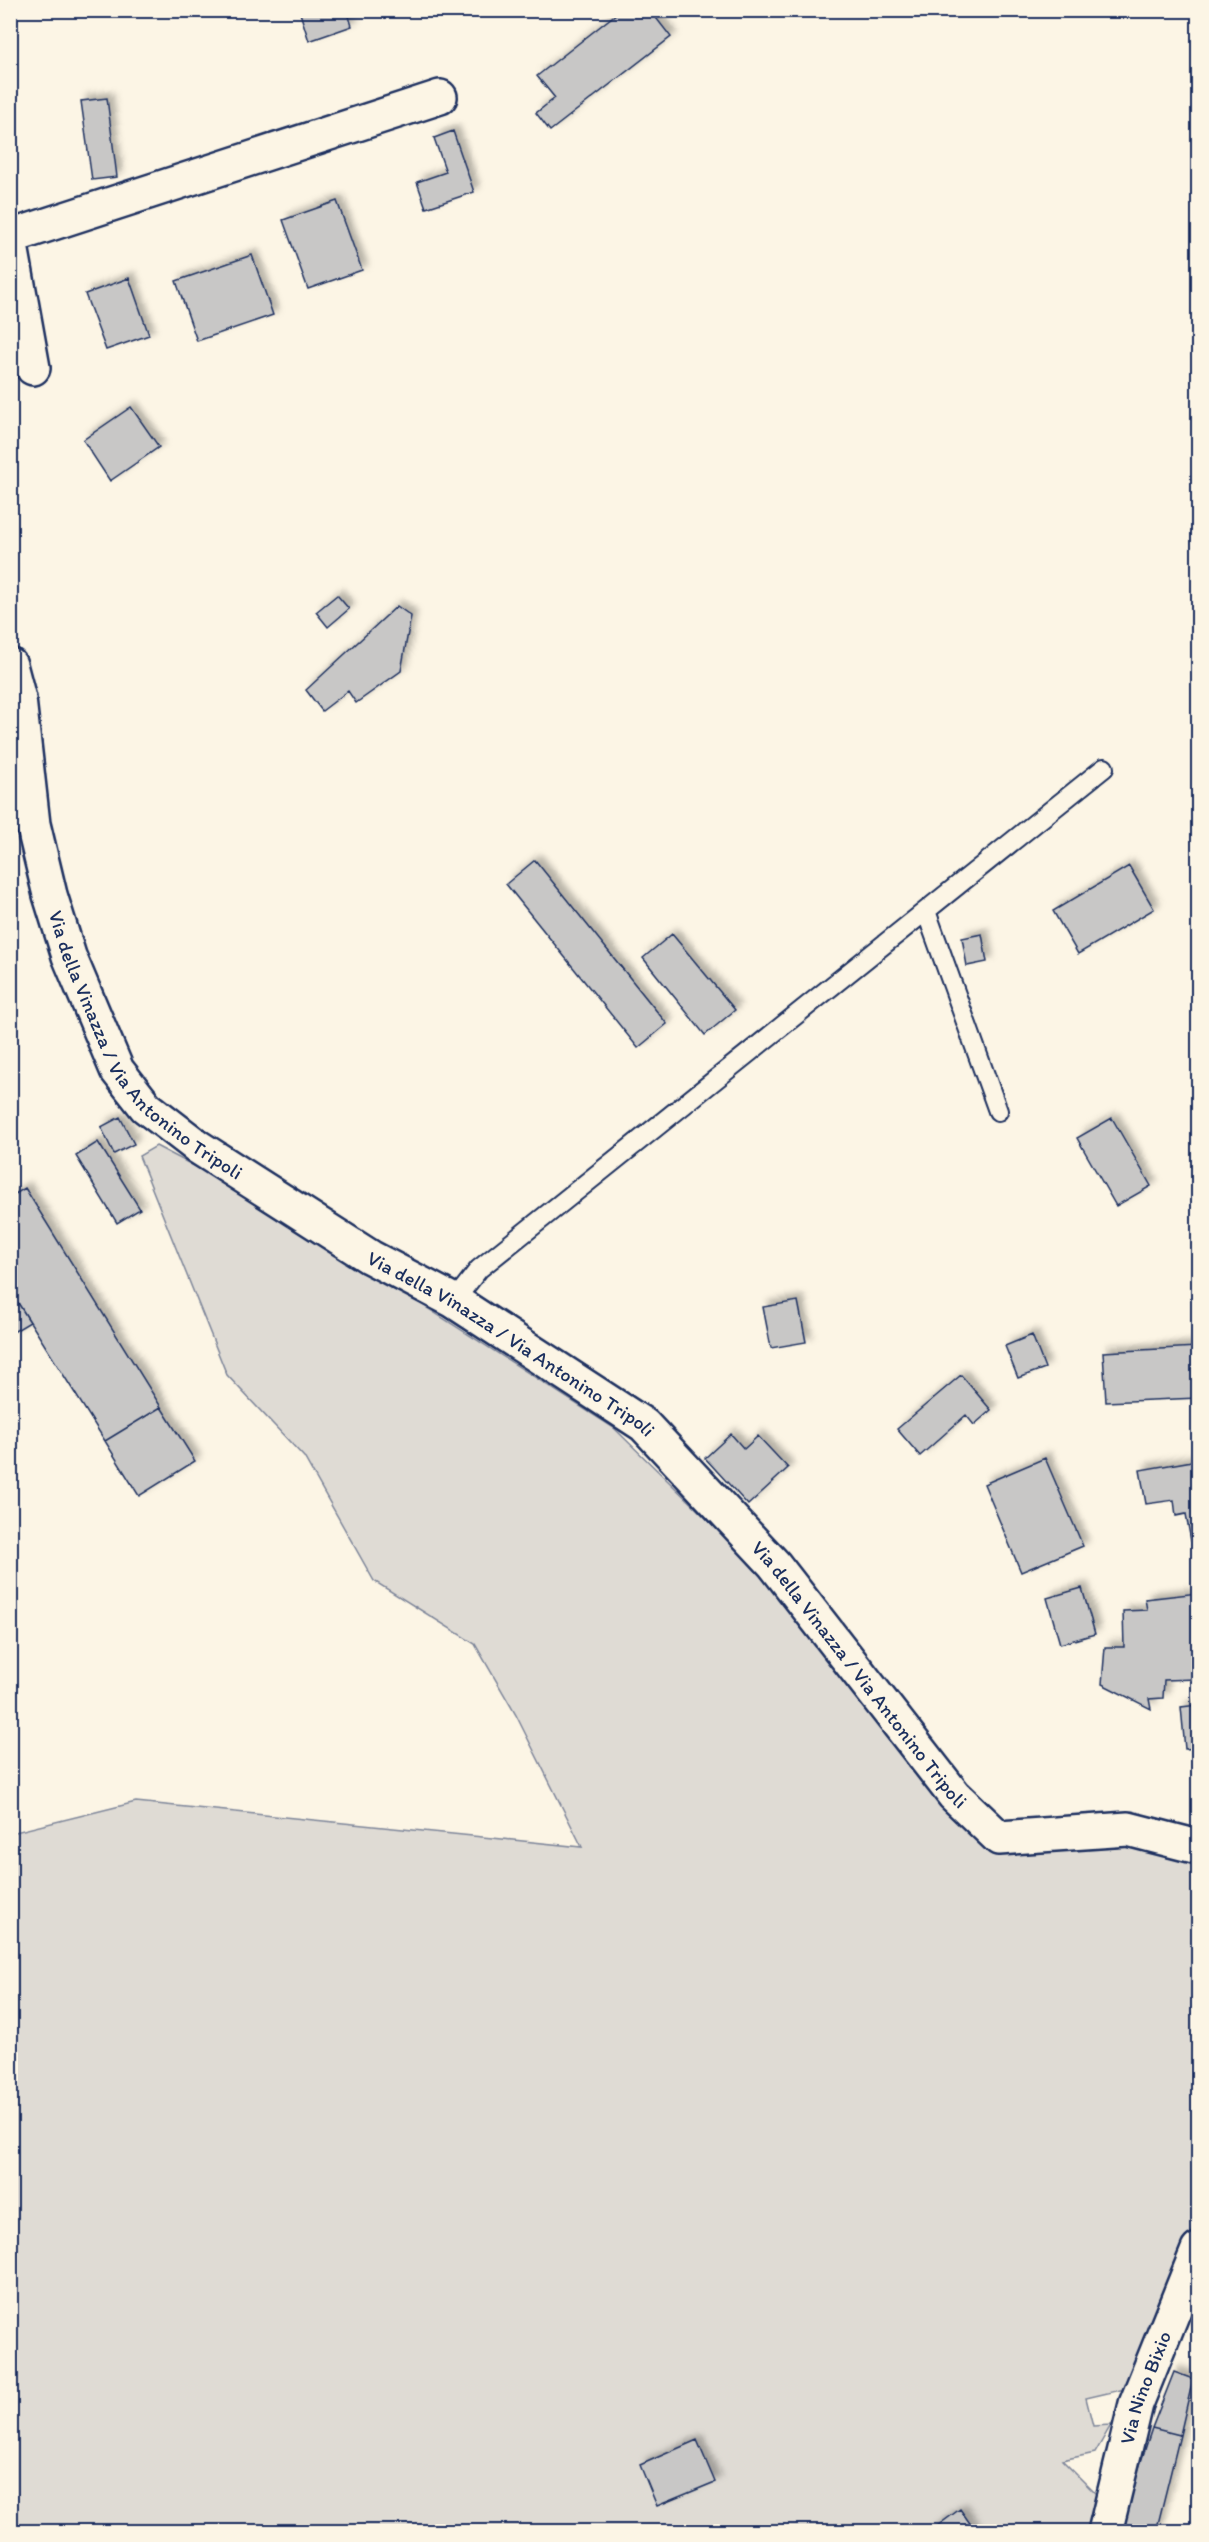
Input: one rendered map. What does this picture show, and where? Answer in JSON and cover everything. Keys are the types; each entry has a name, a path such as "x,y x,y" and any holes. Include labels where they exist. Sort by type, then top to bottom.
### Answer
{"street":[{"path":"33,368 10,239 440,97"},
{"name":"Via della Vinazza / Via Antonino Tripoli","path":"10,665 19,699 33,824 69,956 117,1070 146,1107 198,1147 370,1257 454,1301 644,1425 774,1564 954,1795 999,1838 1128,1828 1198,1847"},
{"name":"Via Nino Bixio","path":"1105,2532 1136,2404 1198,2250"}],"lane":[{"path":"454,1301 479,1269 1104,768"},
{"path":"926,911 998,1111"}],"shaded area":[{"path":"156,1146 259,1200 614,1428 762,1573 990,1843 1069,1842 1126,1845 1177,1857 1198,1868 1198,2217 1129,2388 1086,2398 1093,2426 1111,2425 1095,2453 1062,2460 1099,2497 1091,2531 11,2532 11,1833 136,1802 582,1847 516,1715 475,1644 374,1581 304,1457 227,1375 139,1156"}],"building":[{"path":"299,10 347,10 352,26 309,41"},
{"path":"621,10 650,10 671,37 550,131 536,113 555,98 537,76"},
{"path":"107,98 117,177 92,180 81,101"},
{"path":"453,131 474,192 426,208 417,182 446,172 434,138"},
{"path":"337,201 362,270 308,289 283,220"},
{"path":"252,255 273,315 197,341 176,281"},
{"path":"129,278 149,335 106,350 85,294"},
{"path":"131,407 159,447 110,481 83,440"},
{"path":"337,595 349,609 328,627 316,612"},
{"path":"397,606 411,616 401,671 356,703 348,691 322,711 306,690"},
{"path":"535,860 667,1024 638,1048 506,884"},
{"path":"1129,866 1154,909 1078,954 1053,911"},
{"path":"672,934 735,1010 705,1035 643,958"},
{"path":"982,934 987,962 967,966 962,938"},
{"path":"120,1117 134,1144 114,1154 101,1127"},
{"path":"1112,1118 1151,1186 1116,1206 1077,1138"},
{"path":"98,1142 140,1209 117,1223 76,1156"},
{"path":"25,1188 161,1407 105,1441 10,1290 10,1197"},
{"path":"10,1290 30,1322 10,1334"},
{"path":"798,1301 806,1342 771,1348 763,1307"},
{"path":"1032,1335 1045,1368 1018,1378 1005,1346"},
{"path":"1197,1347 1198,1398 1106,1402 1103,1352"},
{"path":"961,1375 991,1410 974,1425 966,1415 920,1456 897,1429"},
{"path":"161,1407 195,1461 139,1496 105,1441"},
{"path":"731,1434 744,1449 758,1436 788,1468 748,1505 705,1458"},
{"path":"1045,1458 1083,1546 1021,1572 984,1484"},
{"path":"1198,1460 1198,1540 1191,1541 1186,1514 1176,1516 1174,1500 1146,1504 1140,1470"},
{"path":"1082,1588 1095,1634 1060,1644 1047,1598"},
{"path":"1198,1593 1198,1679 1164,1680 1163,1698 1149,1699 1151,1709 1102,1684 1105,1647 1124,1647 1123,1611 1147,1610 1145,1599"},
{"path":"1198,1705 1198,1748 1185,1749 1181,1707"},
{"path":"1174,2372 1193,2379 1180,2435 1152,2428"},
{"path":"1152,2428 1180,2435 1156,2532 1118,2532"},
{"path":"697,2440 715,2482 657,2506 640,2465"},
{"path":"960,2509 976,2532 929,2532"}]}
